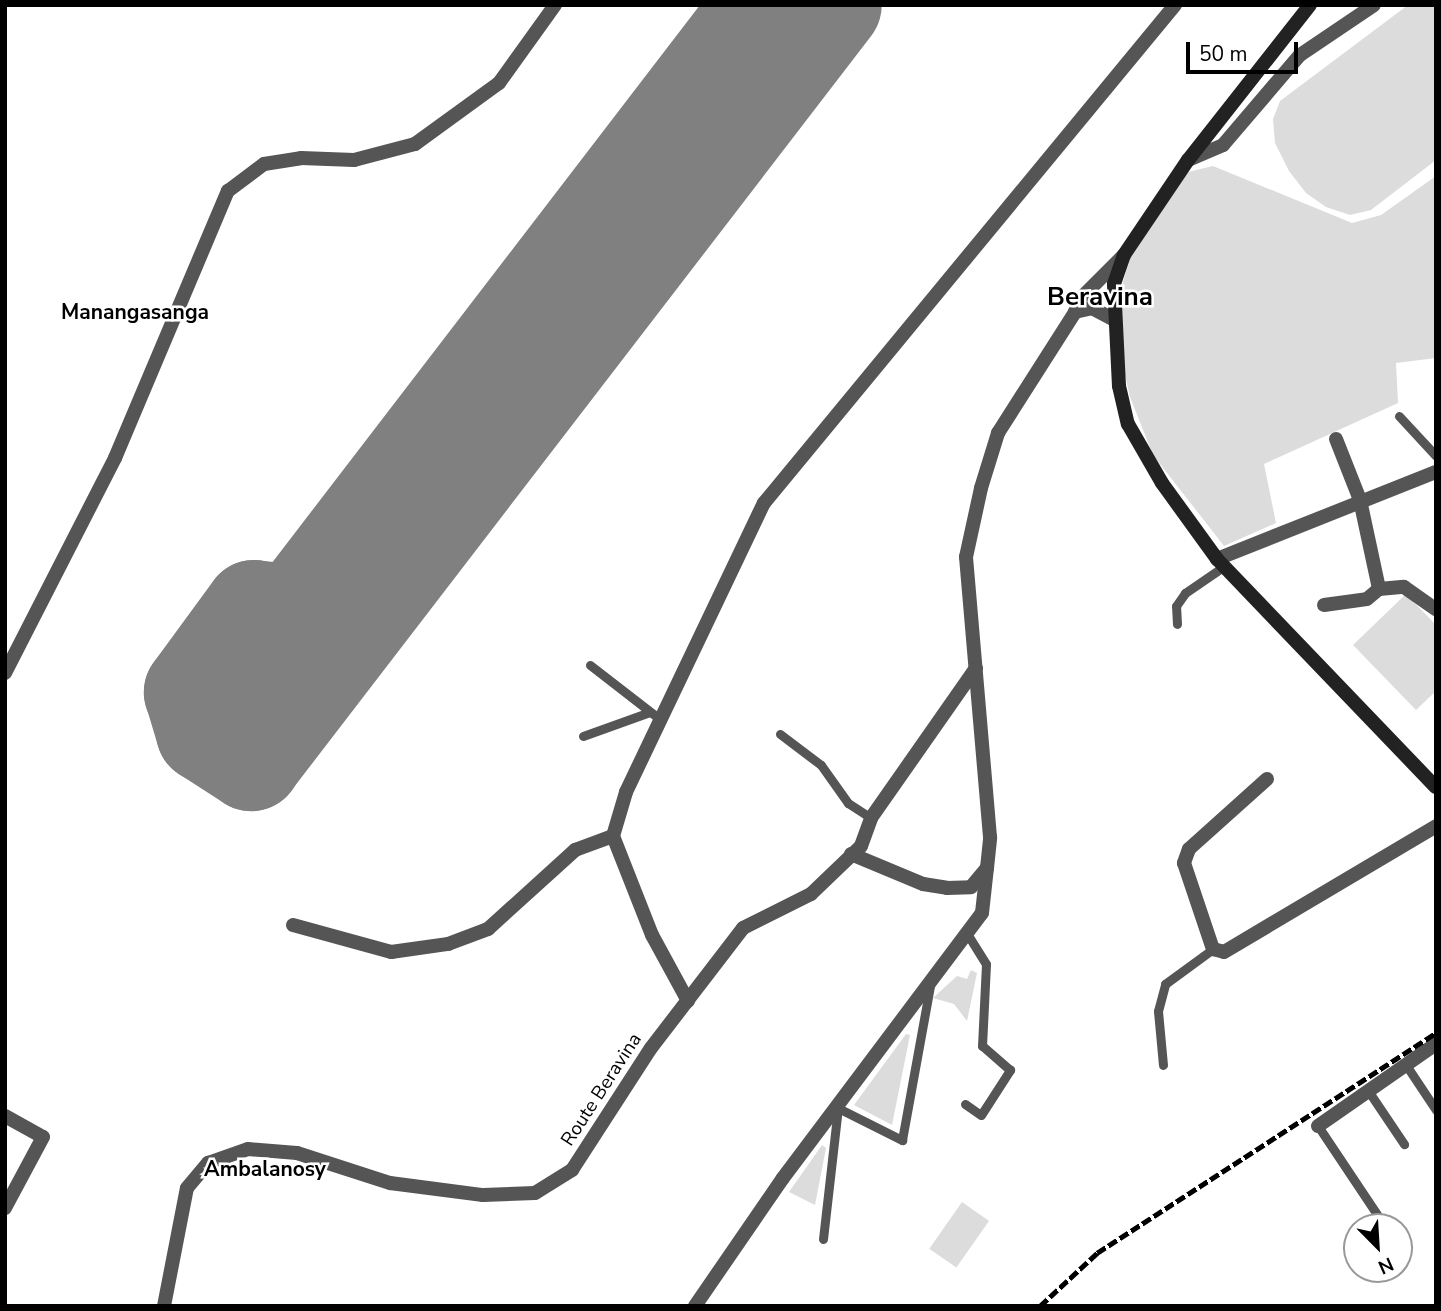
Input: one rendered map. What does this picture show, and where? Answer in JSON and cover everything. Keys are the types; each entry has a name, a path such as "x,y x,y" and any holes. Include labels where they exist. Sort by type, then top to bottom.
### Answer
{"street":[{"path":"5,673 115,458 228,191 264,164 301,158 354,160 415,144 499,83 555,5"},
{"path":"688,1001 652,936 613,836 626,792 656,716 764,503 1175,5"},
{"path":"695,1306 930,985 967,933 987,896 990,837 967,556 981,488 998,433 1082,297 1124,255 1188,160 1310,5"},
{"path":"1188,160 1223,145 1300,55 1374,5"},
{"path":"1124,255 1114,284 1113,319 1119,386 1128,424 1162,483 1220,563 1436,787"},
{"path":"1075,312 1091,308 1113,319"},
{"path":"1336,439 1360,500 1379,589"},
{"path":"1220,563 1360,500 1436,472"},
{"path":"1324,605 1367,600 1379,589 1404,587 1436,609"},
{"name":"Route Beravina","path":"164,1306 187,1188 208,1163 251,1149 297,1153 390,1183 483,1195 535,1193 572,1170 651,1048 743,928 811,894 861,846 871,818 976,668"},
{"path":"1267,779 1189,849 1184,863 1213,949 1224,952 1436,826"},
{"path":"293,925 391,952 448,944 488,929 575,850 613,836"},
{"path":"851,854 923,884 947,888 971,887 987,868"},
{"path":"1318,1126 1436,1044"},
{"path":"5,1116 43,1137 5,1208"}],"lane":[{"path":"1399,416 1436,456"},
{"path":"1177,624 1176,606 1185,593 1220,563"},
{"path":"590,664 656,716"},
{"path":"583,736 656,716"},
{"path":"780,734 821,765 848,803 871,818"},
{"path":"965,1104 981,1115 1010,1070 982,1046 986,964 967,933"},
{"path":"1163,1065 1158,1011 1165,985 1213,949"},
{"path":"823,1239 838,1108 902,1140 930,985"},
{"path":"1406,1065 1436,1110"},
{"path":"1369,1092 1404,1144"},
{"path":"1318,1126 1376,1213"}],"shaded area":[{"path":"1408,5 1436,5 1436,160 1371,210 1350,215 1326,207 1306,193 1289,171 1275,143 1273,119 1280,101"},
{"path":"1213,166 1352,223 1381,215 1436,176 1436,358 1396,363 1398,403 1264,464 1276,523 1224,546 1153,455 1130,397 1117,340 1122,285 1135,243 1184,173"},
{"path":"1406,594 1436,625 1436,691 1416,710 1353,645"},
{"path":"971,970 977,973 967,1021 954,1004 933,998 957,976 967,979"},
{"path":"906,1034 910,1035 892,1125 854,1105"},
{"path":"822,1145 826,1148 815,1205 789,1192"},
{"path":"962,1202 989,1221 956,1268 929,1249"}],"runway":[{"path":"763,5 295,615 254,610 194,692 206,732 251,761 832,5"}],"railway":[{"path":"1040,1306 1097,1253 1436,1033"}],"district":[{"name":"Beravina","path":"1100,297"},
{"name":"Manangasanga","path":"135,312"},
{"name":"Ambalanosy","path":"265,1169"}]}
